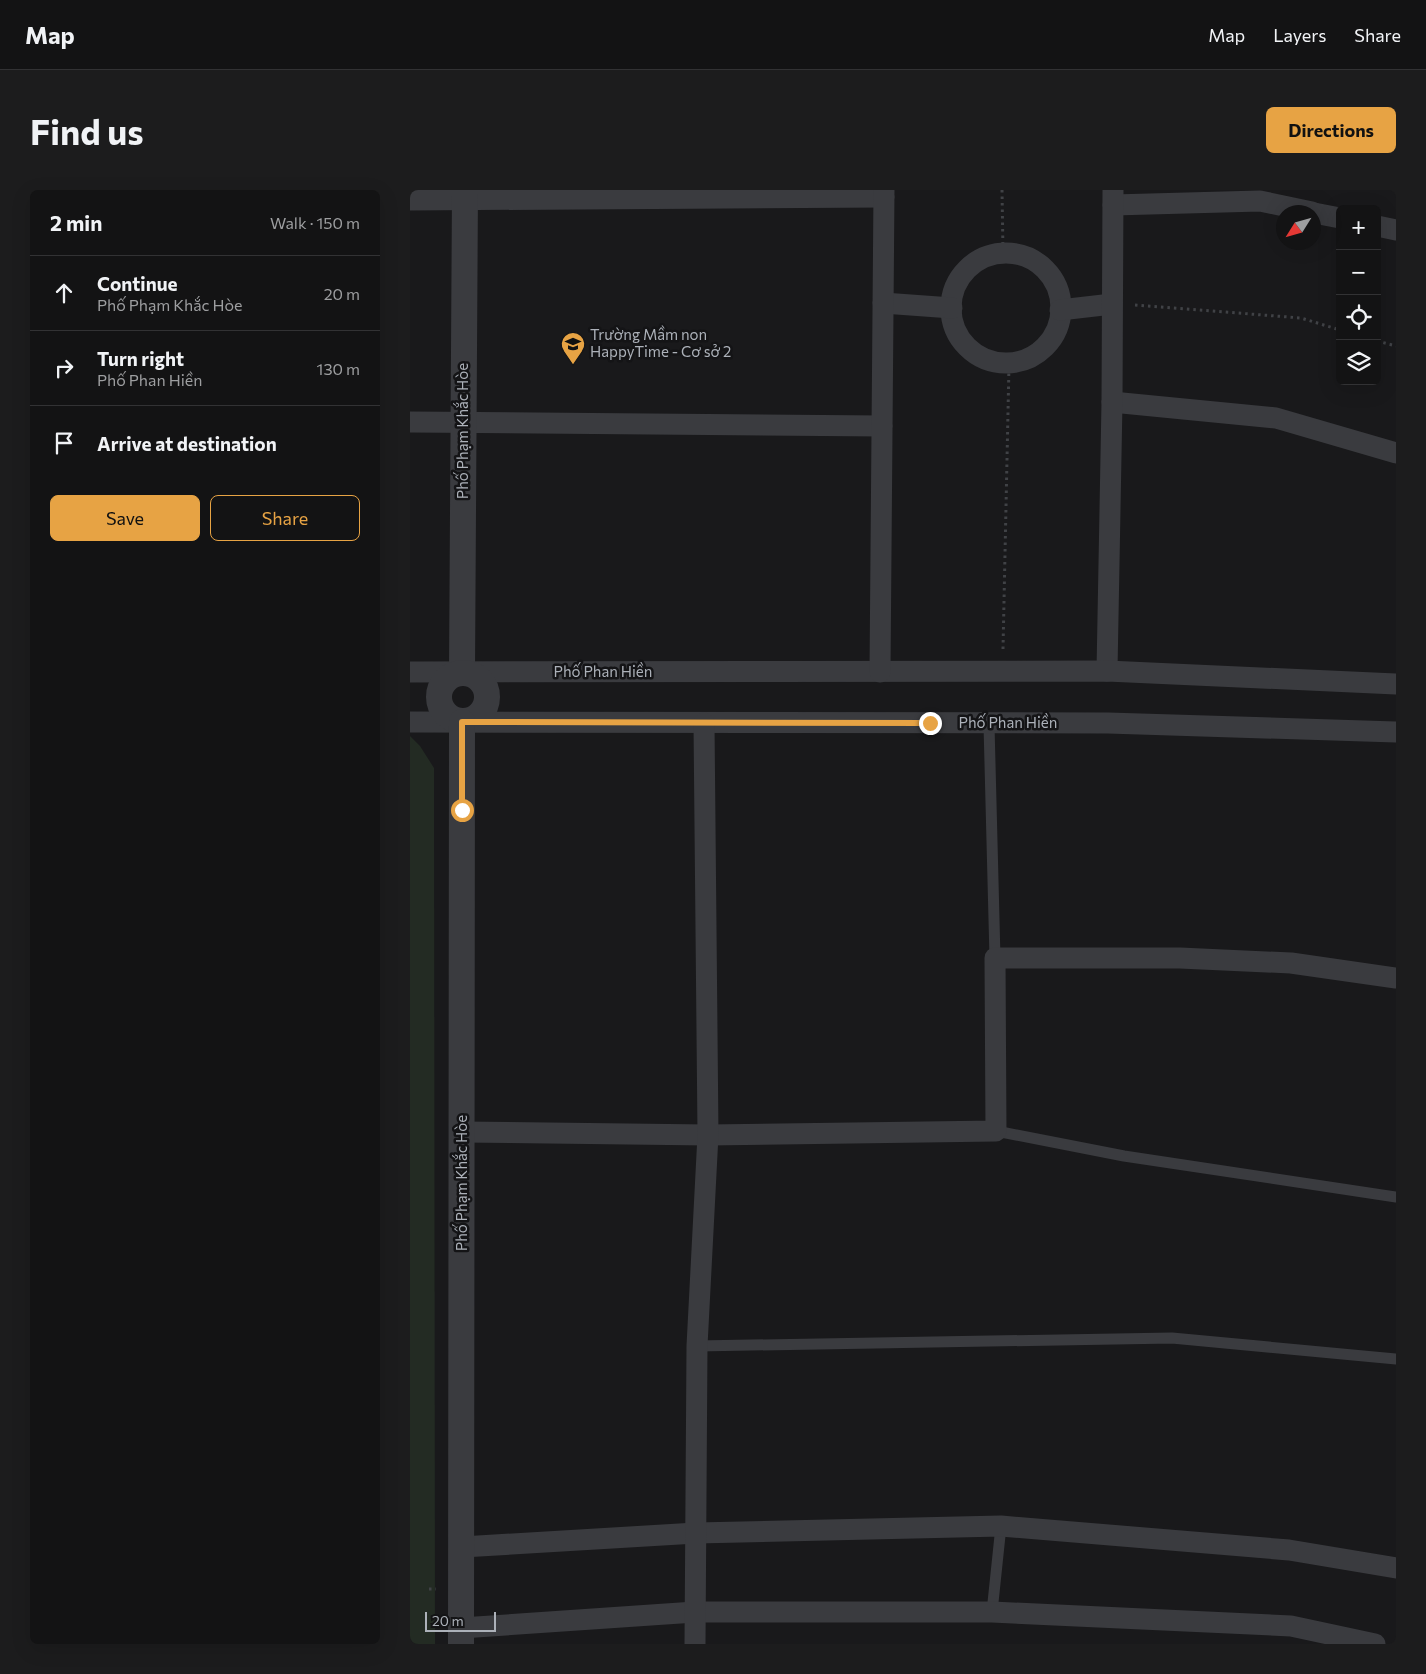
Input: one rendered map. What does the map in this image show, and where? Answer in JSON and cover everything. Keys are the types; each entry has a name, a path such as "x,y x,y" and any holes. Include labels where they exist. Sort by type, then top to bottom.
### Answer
{"street":[{"path":"410,200 464,195 884,194 880,672"},
{"name":"Phố Phạm Khắc Hòe","path":"462,672 464,195"},
{"path":"1106,672 1112,402 1113,198 1260,201 1278,205"},
{"path":"1321,214 1336,217"},
{"path":"1381,227 1396,230"},
{"path":"1003,251 1037,260 1059,287 1061,323 1042,352 1009,364 975,355 953,328 951,293 970,263 1003,251"},
{"path":"883,303 952,308"},
{"path":"1060,310 1112,304"},
{"path":"1112,402 1276,418 1396,453"},
{"path":"410,422 882,426"},
{"name":"Phố Phan Hiền","path":"410,672 1106,672 1396,684"},
{"path":"462,672 477,677 487,689 488,697 483,712 470,721 462,722 447,715 439,701 442,685 447,678 462,672"},
{"name":"Phố Phan Hiền","path":"410,722 989,725 1108,723 1396,732"},
{"name":"Phố Phạm Khắc Hòe","path":"461,1636 462,722"},
{"path":"695,1644 697,1346 708,1135 704,723"},
{"path":"462,1132 708,1135 996,1131 995,958 1208,959 1291,964 1396,978"},
{"path":"462,1548 696,1533 1001,1526 1289,1550 1396,1568"},
{"path":"461,1636 695,1612 992,1612 1291,1626 1375,1644"}],"lane":[{"path":"989,725 995,958"},
{"path":"996,1131 1124,1156 1396,1197"},
{"path":"697,1346 1172,1338 1396,1359"},
{"path":"992,1612 1001,1526"}],"path":[{"path":"1002,190 1003,251"},
{"path":"1112,304 1301,318 1336,329"},
{"path":"1381,342 1396,346"},
{"path":"1003,672 1009,364"}],"shaded area":[{"path":"410,736 420,746 434,768 435,1644 410,1644"}],"place":[{"name":"Trường Mầm non HappyTime - Cơ sở 2","path":"573,365"}],"route":[{"path":"462,810 462,722 930,723"}]}
